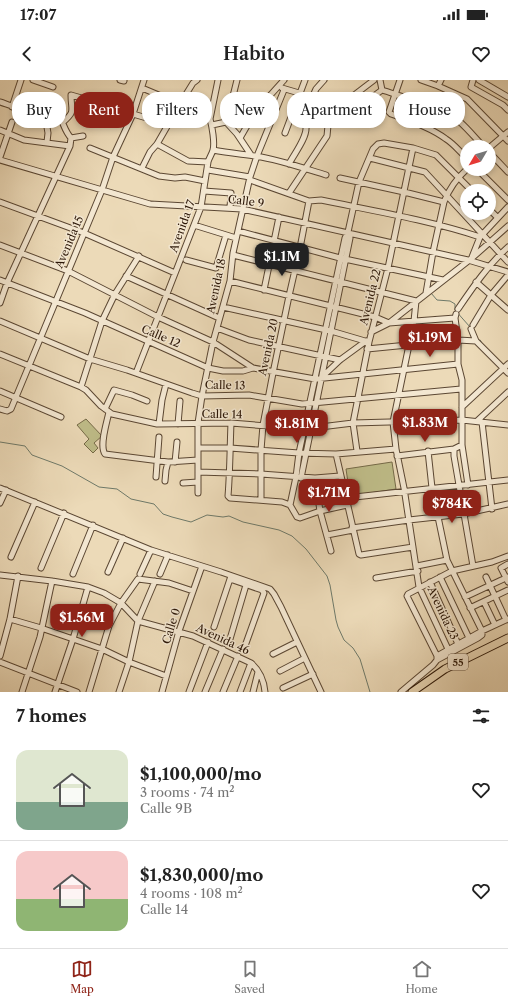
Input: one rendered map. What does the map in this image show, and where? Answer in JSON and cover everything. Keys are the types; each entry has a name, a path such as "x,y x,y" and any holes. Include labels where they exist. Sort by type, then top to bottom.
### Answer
{"highway":[{"name":"55","path":"412,692 445,668 508,638"}],"street":[{"path":"17,92 21,80"},
{"path":"33,80 53,87"},
{"name":"Avenida 15","path":"134,111 144,80"},
{"path":"188,92 197,80"},
{"name":"Avenida 17","path":"212,109 218,80"},
{"path":"234,92 237,80"},
{"path":"240,138 255,112 284,80"},
{"path":"299,92 304,80"},
{"path":"315,92 324,80"},
{"path":"289,193 327,136 328,115 337,105 353,96 374,80"},
{"path":"380,80 382,90"},
{"path":"396,92 400,80"},
{"path":"421,80 467,99 508,141"},
{"path":"438,86 441,80"},
{"path":"474,80 471,87 503,105 508,110"},
{"path":"479,80 508,97"},
{"path":"278,85 284,90 294,92"},
{"path":"142,88 152,92"},
{"name":"Avenida 18","path":"198,494 198,423 213,342 230,281 236,238 250,179 257,156 284,90"},
{"path":"382,90 394,94"},
{"path":"66,120 71,116 71,95 74,96"},
{"path":"394,97 389,110 389,112 394,115"},
{"path":"0,102 12,106"},
{"path":"0,156 12,122"},
{"path":"212,124 220,123"},
{"name":"Avenida 17","path":"136,373 201,208 208,170 208,162 213,150 212,124"},
{"path":"285,133 287,127"},
{"path":"465,127 477,140"},
{"path":"47,128 47,142"},
{"path":"0,303 7,282 70,146 71,138 64,128"},
{"name":"Avenida 15","path":"0,409 9,411 11,409 127,128"},
{"path":"142,168 150,152 157,144 166,128"},
{"path":"232,128 240,138 250,156"},
{"path":"289,164 302,143 306,128"},
{"path":"427,128 448,140 460,151"},
{"path":"0,130 9,132 24,140 70,146"},
{"path":"496,142 508,132"},
{"path":"71,138 83,136"},
{"path":"290,504 306,453 328,330 343,259 345,238 348,232 359,182 373,149 378,144 384,143 413,148 436,156 465,184"},
{"path":"157,144 188,161 208,162"},
{"path":"90,148 159,176 175,178 185,177 205,181"},
{"name":"Avenida 22","path":"357,451 353,424 363,374 367,341 371,332 388,268 413,148"},
{"path":"213,150 232,154 257,156 326,175"},
{"path":"370,158 425,172 481,235 490,242 508,262"},
{"path":"496,159 508,172"},
{"name":"Calle 9","path":"0,160 56,175 150,204 201,208 242,209 280,216 433,252 470,259 508,274"},
{"path":"208,170 250,179 309,201 321,200 481,235"},
{"path":"484,176 508,200"},
{"path":"171,182 185,177"},
{"path":"426,293 444,202 458,177"},
{"path":"340,178 444,202"},
{"path":"204,191 231,193 230,208"},
{"name":"Avenida 20","path":"261,500 261,450 268,398 288,296 300,248 309,201"},
{"path":"0,202 84,232 175,273"},
{"path":"470,259 481,235 508,207"},
{"path":"264,290 280,216"},
{"path":"194,225 236,238"},
{"path":"371,332 389,323 470,259 508,226"},
{"path":"238,231 343,259 443,280"},
{"path":"186,260 216,268 226,235"},
{"path":"0,245 68,271 158,317 213,342 253,368"},
{"path":"468,485 462,445 462,380 458,364 456,314 476,282 489,266 508,247"},
{"path":"233,255 416,301"},
{"path":"81,387 102,321 115,294 139,256"},
{"path":"508,274 491,295 471,331 476,341 508,373"},
{"path":"126,276 219,318"},
{"name":"Calle 12","path":"0,280 102,321 208,368 223,371 253,368 320,378 458,364"},
{"path":"230,281 375,317 389,323 456,314"},
{"path":"476,282 508,310"},
{"name":"Avenida 23","path":"416,301 414,320 393,422 396,449 405,491 414,547 419,587 448,649"},
{"path":"223,307 328,330 367,341"},
{"name":"Calle 13","path":"0,321 90,359 202,396 249,395 295,404 461,390"},
{"path":"217,328 249,340 340,360"},
{"path":"367,349 458,340 476,341"},
{"path":"299,478 299,453 304,429 310,403 320,378 340,360 367,341"},
{"name":"Calle 14","path":"0,354 81,387 86,390 100,406 107,410 135,419 159,424 231,423 304,429 353,424 462,420 505,425"},
{"path":"462,407 508,364"},
{"path":"159,424 166,384"},
{"path":"147,401 132,394 114,390 107,410 102,449 106,454 168,462 198,460"},
{"path":"0,391 61,417"},
{"path":"492,509 490,482 479,422 508,392"},
{"path":"178,424 180,402"},
{"path":"505,425 508,419"},
{"path":"231,423 228,497 290,504 299,518 320,511 347,505"},
{"path":"156,477 159,437"},
{"path":"175,462 177,442"},
{"path":"398,456 428,451 454,449 462,445"},
{"path":"198,448 230,448 336,454 357,451 396,449"},
{"path":"454,449 463,514 473,566"},
{"path":"428,451 432,488 447,560 482,631 482,635 478,638 437,658"},
{"path":"336,454 358,552 361,555 414,547"},
{"path":"165,481 168,462"},
{"path":"198,472 261,474 299,478 340,476"},
{"path":"315,478 320,511 331,551"},
{"path":"346,498 508,480"},
{"path":"183,483 198,482"},
{"path":"0,488 151,550 270,589 281,607 321,692"},
{"path":"0,503 6,490"},
{"path":"11,558 35,502"},
{"path":"327,535 352,529 409,520 463,514 492,509 508,504"},
{"path":"41,568 64,513"},
{"path":"73,574 93,525"},
{"path":"108,572 123,538"},
{"path":"89,692 109,626 121,603 139,576 151,550"},
{"path":"160,574 168,555"},
{"path":"437,658 407,596 408,594 452,571 492,562 508,556"},
{"path":"376,578 417,569 447,560"},
{"path":"465,597 507,579 501,568 508,564"},
{"name":"Calle 0","path":"162,692 179,632 202,566"},
{"path":"0,575 18,576 88,587 104,593 121,603 138,621"},
{"path":"0,656 10,619 18,576"},
{"path":"139,576 169,583 193,591"},
{"path":"230,577 246,585 262,590 264,593 245,646"},
{"path":"214,627 230,577"},
{"path":"440,577 469,638"},
{"path":"401,692 433,665 437,658 448,649 507,620 486,577"},
{"path":"119,692 129,662 138,621 155,580"},
{"path":"22,692 42,628 52,581"},
{"path":"430,582 458,644"},
{"path":"230,638 246,585"},
{"path":"55,692 73,639 88,587"},
{"path":"470,608 507,592"},
{"path":"484,602 495,625"},
{"path":"10,619 42,628 102,649 129,662 166,676"},
{"name":"Avenida 46","path":"138,621 179,632 208,642 251,663 262,678 265,692"},
{"path":"189,692 208,642"},
{"path":"273,654 297,642"},
{"path":"205,692 223,649"},
{"path":"223,692 238,656"},
{"path":"280,671 305,658"},
{"path":"0,662 77,692"},
{"path":"240,692 251,663"},
{"path":"254,692 258,672"},
{"path":"283,688 313,674"}],"shaded area":[{"path":"86,419 102,436 94,443 98,448 93,453 84,444 89,439 77,425"},
{"path":"392,462 396,489 350,496 346,469"}],"waterway":[{"path":"431,293 437,300 450,301 455,304 455,310 470,327"},
{"path":"480,340 483,345"},
{"path":"0,442 25,446 32,455 62,466 99,487 117,489 131,499 154,504 163,514 172,517 191,522 207,515 223,517 229,516 243,522 279,530 292,536 306,549 327,576 338,627 344,640 353,648 360,659 370,692"}]}
